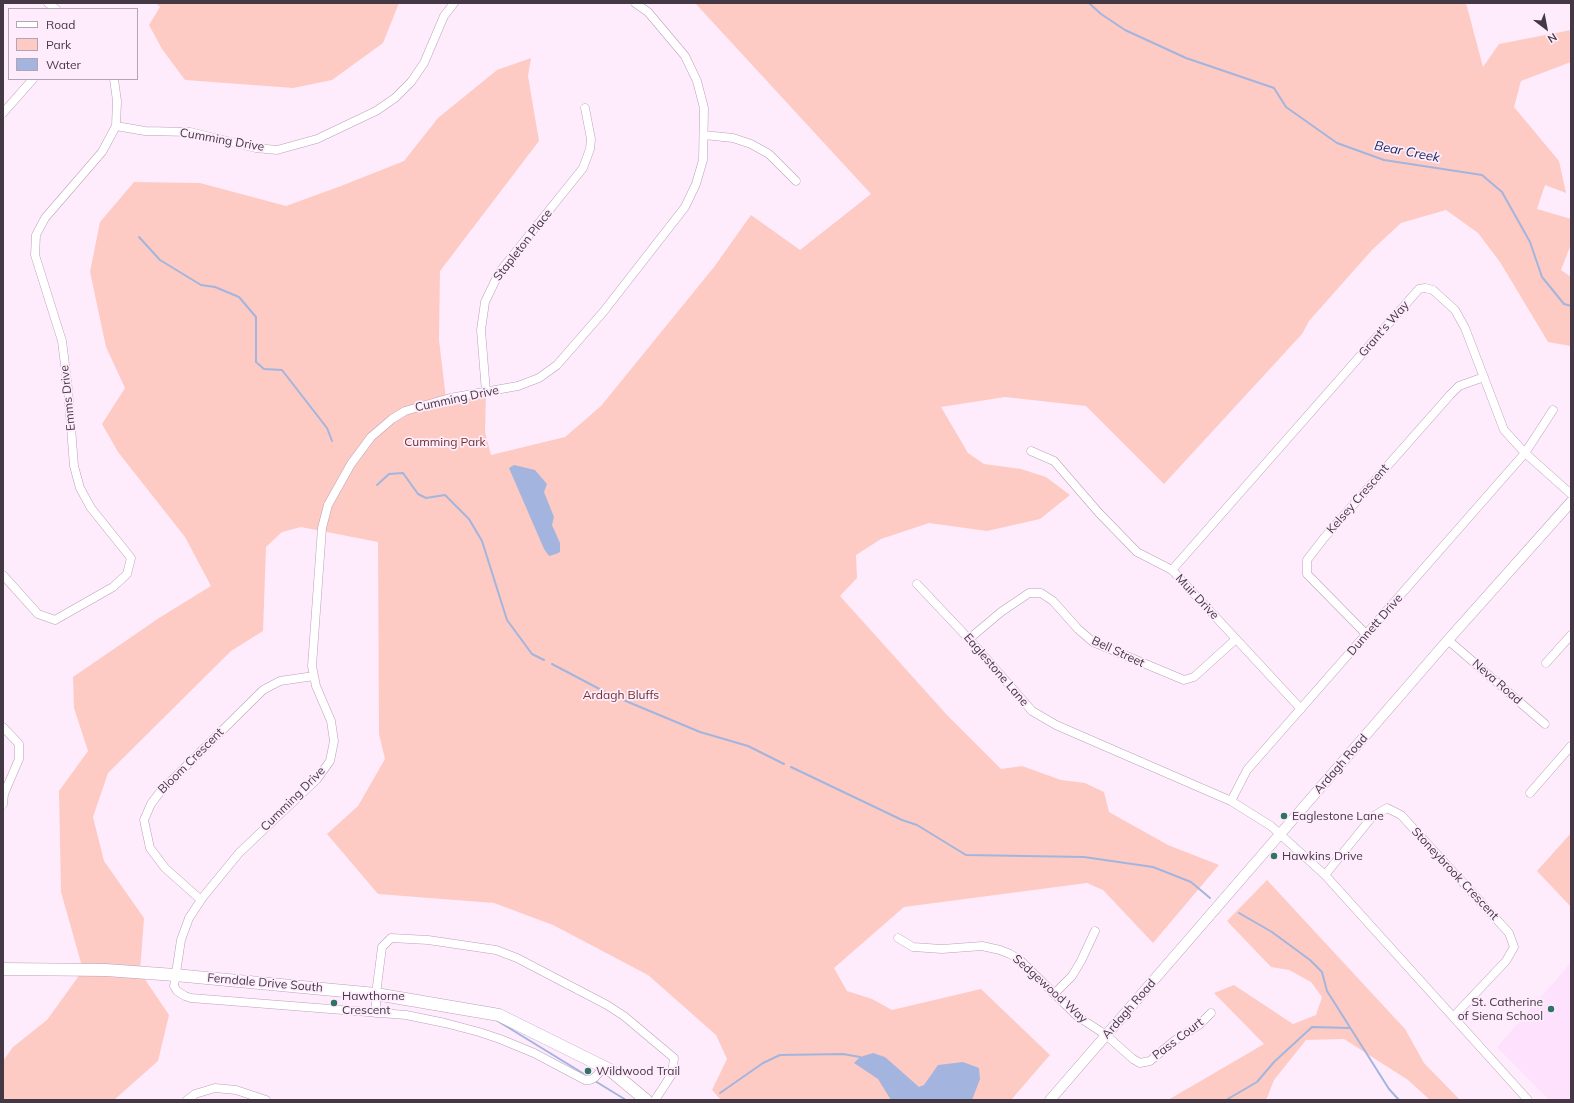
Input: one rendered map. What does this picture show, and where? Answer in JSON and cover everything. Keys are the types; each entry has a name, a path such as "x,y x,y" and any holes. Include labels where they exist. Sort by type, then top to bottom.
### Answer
{"main road":[{"name":"Ferndale Drive South","path":"3,970 106,970 175,975 376,994 499,1015 604,1068 646,1100"}],"street":[{"name":"Cumming Drive","path":"116,126 145,131 190,132 256,148 277,150 317,139 376,110 395,98 411,82 424,63 444,16 454,3"},
{"name":"Cumming Drive","path":"175,975 181,940 189,918 201,900 239,853 317,779 330,761 334,741 331,721 316,686 312,666 322,528 328,505 350,464 371,437 404,410 450,398 518,386 539,378 557,365 604,311 685,207 696,184 703,160 704,135 704,108 697,81 685,56 648,12 635,3"},
{"path":"3,113 32,80"},
{"name":"Emms Drive","path":"3,576 38,614 55,620 113,587 127,574 131,558 91,508 80,488 74,466 68,389 62,341 35,255 36,235 45,218 102,152 116,126 117,101 114,80"},
{"name":"Stapleton Place","path":"486,392 481,330 485,302 502,269 583,168 589,154 591,139 585,108"},
{"path":"704,135 733,138 751,144 769,154 796,181"},
{"name":"Grant's Way","path":"1172,570 1419,289 1425,288 1433,290 1455,310 1465,328 1504,430 1525,453 1571,494"},
{"name":"Kelsey Crescent","path":"1366,634 1307,574 1307,560 1324,538 1450,395 1460,386 1484,377"},
{"name":"Dunnett Drive","path":"1231,801 1247,770 1525,453 1553,410"},
{"name":"Muir Drive","path":"1031,451 1054,461 1099,513 1137,552 1172,570 1300,709"},
{"name":"Ardagh Road","path":"1050,1100 1448,640 1571,502"},
{"name":"Eaglestone Lane","path":"917,584 1032,711 1056,725 1231,801 1271,826 1280,834"},
{"name":"Bell Street","path":"969,640 1001,612 1029,593 1035,592 1041,592 1053,601 1078,629 1093,642 1184,680 1194,677 1236,638"},
{"path":"1546,663 1571,635"},
{"name":"Neva Road","path":"1448,640 1545,724"},
{"name":"Bloom Crescent","path":"201,900 165,868 150,848 144,820 151,804 160,792 263,690 280,681 314,676"},
{"path":"3,727 19,744 19,759 4,794 3,804"},
{"path":"1530,793 1571,746"},
{"name":"Stoneybrook Crescent","path":"1325,875 1372,817 1387,808 1401,815 1509,933 1514,947 1506,961 1452,1017"},
{"path":"1280,834 1325,875 1528,1100"},
{"path":"1054,994 1072,976 1081,961 1095,930"},
{"path":"376,1013 376,994 382,947 391,938 428,940 496,950 517,958 607,1005 624,1016 674,1058 672,1074 655,1100"},
{"name":"Sedgewood Way","path":"898,938 913,947 942,949 982,946 1000,950 1020,960 1077,1016 1106,1035"},
{"path":"175,975 174,986 177,991 191,998 406,1015 479,1032 534,1053 585,1080 594,1078 604,1068"},
{"name":"Pass Court","path":"1106,1035 1136,1062 1145,1063 1199,1025 1211,1013"},
{"path":"187,1100 195,1094 215,1088 236,1090 266,1100"}],"shaded area":[{"name":"St. Catherine of Siena School","path":"1571,961 1571,1100 1549,1100 1497,1047 1564,971"}],"green space":[{"path":"156,3 399,3 383,43 332,80 293,88 185,80 162,49 149,25 160,7"},
{"name":"Ardagh Bluffs","path":"695,3 1466,3 1483,67 1499,44 1571,30 1571,62 1521,81 1514,107 1559,161 1566,193 1545,185 1537,209 1571,219 1571,244 1561,270 1571,277 1571,346 1548,342 1500,262 1478,233 1446,210 1401,223 1372,250 1309,321 1302,334 1164,484 1086,406 1005,397 941,407 968,453 984,464 1021,469 1046,477 1070,495 1040,519 987,531 929,523 881,539 856,555 857,578 840,596 947,715 1001,769 1022,766 1061,780 1085,783 1104,792 1109,812 1168,845 1219,865 1153,943 1103,890 1087,883 904,907 834,968 847,991 872,999 892,1010 981,989 1050,1055 1011,1100 721,1100 712,1090 727,1059 716,1035 648,975 553,925 494,903 378,894 327,834 358,806 385,759 379,734 378,542 301,527 282,532 266,547 263,631 231,651 108,773 93,817 104,861 144,918 140,972 169,1015 158,1061 114,1100 3,1100 3,1061 13,1047 47,1020 83,970 61,892 59,791 88,751 74,708 73,677 159,618 211,586 185,537 118,452 102,424 125,388 106,347 90,272 100,222 134,182 200,183 286,206 341,186 404,161 438,118 497,70 531,58 528,76 539,141 440,271 439,340 446,399 486,392 485,432 491,455 565,437 601,406 714,267 751,215 800,250 871,194"},
{"path":"1571,833 1571,907 1537,871"},
{"path":"1267,880 1405,1029 1424,1063 1460,1100 1430,1100 1408,1080 1344,1039 1306,1040 1274,1080 1267,1098 1264,1100 1168,1100 1264,1044 1214,993 1234,985 1293,1024 1316,1015 1322,997 1311,982 1289,970 1271,967 1227,921"}],"water":[{"path":"514,465 535,470 547,484 544,492 554,517 552,525 560,543 560,552 556,554 549,556 544,549 509,468"},
{"path":"873,1053 885,1057 919,1087 924,1085 938,1065 963,1062 979,1068 980,1079 972,1100 891,1100 878,1079 854,1063 860,1057"}],"waterway":[{"name":"Bear Creek","path":"1089,3 1101,14 1125,30 1186,58 1274,88 1286,107 1337,143 1384,160 1482,175 1502,192 1530,242 1542,277 1564,304 1571,306"},
{"path":"139,237 160,260 201,285 215,287 239,297 256,317 256,362 264,369 282,370 327,428 332,441"},
{"path":"377,485 389,474 403,473 418,494 426,498 445,495 469,519 482,541 507,620 532,654 544,660"},
{"path":"552,664 609,694 700,732 748,746 784,764"},
{"path":"791,767 902,820 917,825 966,855 1084,857 1153,867 1191,882 1210,898"},
{"path":"1239,913 1272,932 1310,960 1322,972 1327,991 1389,1089 1399,1100"},
{"path":"496,1020 589,1077"},
{"path":"1226,1100 1257,1082 1274,1062 1312,1027 1350,1028"},
{"path":"720,1093 763,1063 780,1055 843,1054 860,1057"},
{"path":"595,1081 626,1100"}],"place":[{"name":"Eaglestone Lane","path":"1284,816"},
{"name":"Hawkins Drive","path":"1274,856"},
{"name":"Hawthorne Crescent","path":"334,1003"},
{"name":"St. Catherine of Siena School","path":"1551,1009"},
{"name":"Wildwood Trail","path":"588,1071"}],"park label":[{"name":"Cumming Park","path":"445,442"}]}
